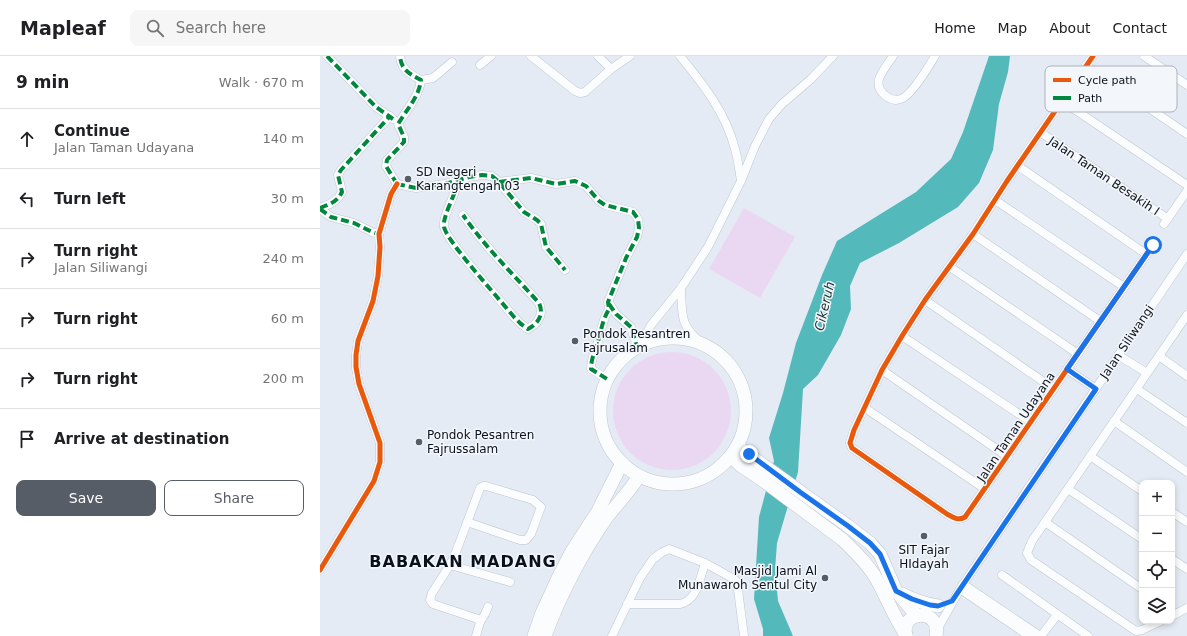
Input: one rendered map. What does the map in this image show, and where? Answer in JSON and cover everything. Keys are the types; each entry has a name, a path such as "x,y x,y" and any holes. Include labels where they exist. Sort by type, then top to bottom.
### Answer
{"main road":[{"path":"680,338 704,345 724,358 739,377 746,400 746,424 735,452 717,471 699,481 679,485 658,483 639,476 622,464 611,449 603,432 600,415 601,397 607,379 625,356 638,347 655,340 680,338"},
{"path":"735,452 797,498 843,540 862,560 877,580 906,635"},
{"path":"534,636 560,574 572,551 598,511 622,464"},
{"path":"545,636 552,615 586,550 607,518 639,476"},
{"path":"797,498 848,526 870,543 883,559 896,591 920,615 932,619 936,626 936,633"},
{"path":"896,591 912,599 938,606"},
{"path":"906,635 907,623 913,617 920,615"}],"street":[{"path":"327,56 376,108 390,116 398,124 404,139 402,144 386,162 386,166 396,184 416,188 458,181 469,177 492,176 499,182 524,212 541,224 546,246 565,270"},
{"path":"400,56 405,71 421,80 433,78 452,62"},
{"path":"480,65 492,56"},
{"path":"531,56 575,91 580,93 585,92 611,69 630,56"},
{"path":"598,56 611,69"},
{"path":"680,56 697,76 713,99 726,123 735,149 741,180"},
{"path":"638,347 651,325 681,288 708,247 741,180 754,146 776,110 791,95 811,79 833,56"},
{"path":"893,56 878,79 881,92 891,100 905,98 936,56"},
{"path":"1086,65 1093,56"},
{"path":"1144,56 1159,66"},
{"path":"1177,78 1187,85"},
{"path":"398,124 413,102 418,92 421,80"},
{"path":"985,489 865,408 882,370 925,300 973,234 1054,112"},
{"path":"1078,112 1187,185"},
{"path":"1155,112 1187,134"},
{"path":"379,234 354,223 332,217 320,208 334,202 339,198 342,192 338,175 341,170 390,116"},
{"name":"Jalan Taman Besakih I","path":"1040,132 1166,222 1187,192"},
{"path":"1018,166 1146,254"},
{"path":"499,182 531,178 556,184 576,181 586,186 599,201 605,205 633,212 638,219 639,228 637,237 626,258 608,302 609,309 605,316 591,360 591,369 607,379"},
{"path":"458,181 456,191 445,217 444,227 448,236 460,253 514,317 528,329 534,326 542,310 539,302 496,258 463,215"},
{"path":"320,570 374,481 380,462 380,442 359,384 356,355 358,341 374,301 380,246 379,234 391,194 396,184"},
{"path":"995,200 1124,287"},
{"path":"973,234 1100,322"},
{"name":"Jalan Taman Udayana","path":"865,408 852,434 850,443 852,448 947,514 955,519 961,519 967,515 1153,245"},
{"name":"Jalan Siliwangi","path":"936,633 961,586 1187,254"},
{"path":"950,266 1078,354"},
{"path":"681,288 682,309 686,328 704,345"},
{"path":"925,300 1054,389"},
{"path":"608,302 616,314 631,327 638,347"},
{"path":"1155,624 1136,631 1031,560 1026,553 1032,541 1147,373 1184,324 1187,315"},
{"path":"902,336 1031,422"},
{"path":"1118,355 1147,373"},
{"path":"1159,356 1187,376"},
{"path":"1067,369 1096,389"},
{"path":"882,370 1008,456"},
{"path":"1137,388 1187,422"},
{"path":"1114,421 1187,472"},
{"path":"1090,456 1139,489"},
{"path":"467,522 520,540 526,540 531,534 541,507 533,500 486,486 480,488 450,565 432,593 430,600 433,604 474,617 480,622"},
{"path":"1068,489 1139,537"},
{"path":"1175,514 1187,522"},
{"path":"1045,522 1141,588"},
{"path":"612,636 640,578 653,559 661,552 669,549 705,563 731,577 737,582 744,636"},
{"path":"1175,561 1187,569"},
{"path":"627,604 680,604 688,601 694,594 705,563"},
{"path":"450,565 510,582"},
{"path":"1002,575 1088,636"},
{"path":"961,586 1009,619 1029,636"},
{"path":"920,615 952,601"},
{"path":"476,636 480,622 488,607"},
{"path":"1175,613 1187,608"},
{"path":"1009,619 1041,636 1057,615"}],"shaded area":[{"path":"744,208 795,237 760,298 709,269"},
{"path":"672,352 683,353 695,357 714,369 726,388 730,400 730,422 726,434 714,453 695,465 683,469 672,470 661,469 649,465 630,453 618,434 614,422 613,411 614,400 618,388 630,369 649,357 661,353"}],"water":[{"name":"Cikeruh","path":"989,56 1010,56 1008,72 999,104 993,150 979,183 958,207 899,243 860,263 850,286 851,309 841,335 818,375 803,389 798,472 777,543 775,570 778,601 793,636 763,636 763,629 754,599 759,517 774,461 769,438 796,343 822,275 837,241 916,192 951,159 963,132"}],"marked path":[{"path":"327,56 376,107 393,119"},
{"path":"397,184 386,166 387,160 404,142 404,137 398,124 418,92 421,80 404,68 400,56"},
{"path":"320,208 338,198 342,192 338,175 341,170 390,116"},
{"path":"397,184 416,188 445,184 469,177 482,175 492,176 524,212 541,224 546,247 565,270"},
{"path":"499,182 531,178 556,184 575,181 586,186 599,201 605,205 633,212 638,219 639,228 637,237 626,258 608,302 609,309 593,355 591,369 607,379"},
{"path":"458,181 445,217 444,227 446,232 455,246 484,282 514,317 528,329 540,318 541,311 539,303 490,249 463,215"},
{"path":"320,209 331,217 354,223 379,234"},
{"path":"609,304 616,314 631,327 637,347"}],"cycle path":[{"path":"1086,66 1093,56"},
{"path":"1054,112 973,234 925,300 902,336 882,370 854,430 850,443 852,448 947,514 958,519 965,517 1153,245"},
{"path":"320,570 374,481 380,462 380,443 359,384 356,367 356,355 358,341 373,301 378,276 380,247 379,234 391,194 397,184"}],"place":[{"name":"SD Negeri Karangtengah 03","path":"408,179"},
{"name":"Pondok Pesantren Fajrusalam","path":"575,341"},
{"name":"Pondok Pesantren Fajrussalam","path":"419,442"},
{"name":"SIT Fajar HIdayah","path":"924,536"},
{"name":"Masjid Jami Al Munawaroh Sentul City","path":"825,578"}],"district":[{"name":"BABAKAN MADANG","path":"463,561"}],"route":[{"path":"749,454 870,543 880,554 886,565 892,585 896,591 912,599 930,605 938,606 952,601 1096,389 1067,369 1153,245"}]}
